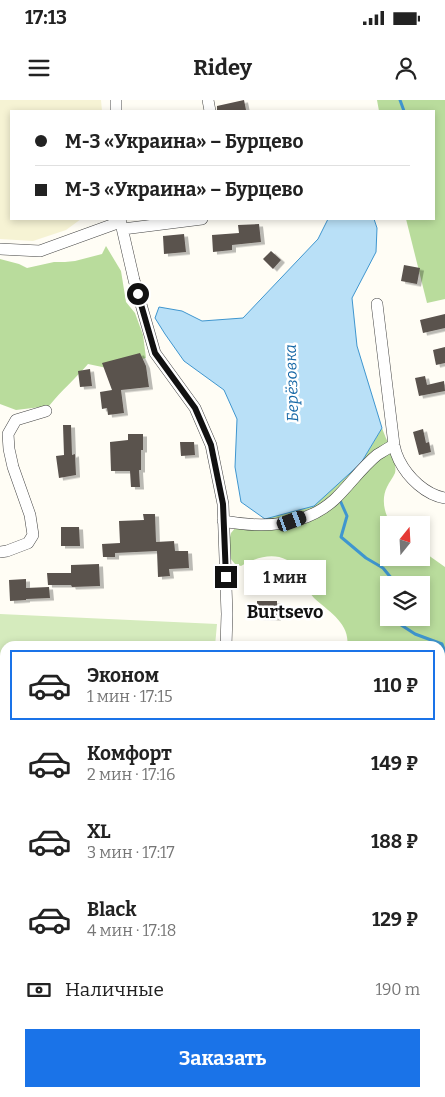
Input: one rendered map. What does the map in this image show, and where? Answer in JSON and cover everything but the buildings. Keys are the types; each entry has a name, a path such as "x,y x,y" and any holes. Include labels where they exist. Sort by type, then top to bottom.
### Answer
{"street":[{"path":"0,249 40,251 121,223 182,220"},
{"path":"121,223 134,280 155,353 195,408 211,445 223,504 226,641"},
{"path":"377,304 394,445 399,460 407,473 421,487 438,497 445,498"},
{"path":"0,552 28,543 33,534 30,515 12,467 8,434 16,420 46,411"},
{"path":"223,521 271,525 292,521 312,514 332,501 377,455 394,445"}],"shaded area":[{"path":"0,100 101,100 102,110 10,110 10,220 80,220 66,230 33,241 0,239"}],"green space":[{"path":"377,100 445,100 445,299 427,303 406,220 435,220 435,110 379,110"},
{"path":"106,246 121,271 126,302 135,313 143,335 146,358 107,368 88,364 49,406 16,410 0,404 0,259 27,268 54,262 75,261 102,254"},
{"path":"382,428 395,463 395,473 384,496 387,516 380,516 380,566 430,566 430,556 445,567 445,641 347,641 346,631 342,625 332,613 314,598 299,572 287,560 272,556 256,559 241,566 235,564 230,558 229,542 231,533 236,527 265,519 361,463"},
{"path":"0,614 217,624 215,641 0,641"}],"water":[{"path":"328,220 374,220 377,228 376,252 352,298 357,346 382,428 361,463 314,506 265,519 241,502 235,467 237,419 224,390 184,361 155,318 159,307 182,311 202,321 243,318 318,239"}],"waterway":[{"name":"Берёзовка","path":"400,100 404,110"},
{"name":"Берёзовка","path":"339,498 347,516 341,537 366,558 383,568 390,576"},
{"name":"Берёзовка","path":"403,626 415,634 434,641"}],"district":[{"name":"Burtsevo","path":"285,612"}],"route":[{"path":"138,294 155,353 195,408 211,445 223,504 226,577"}]}
